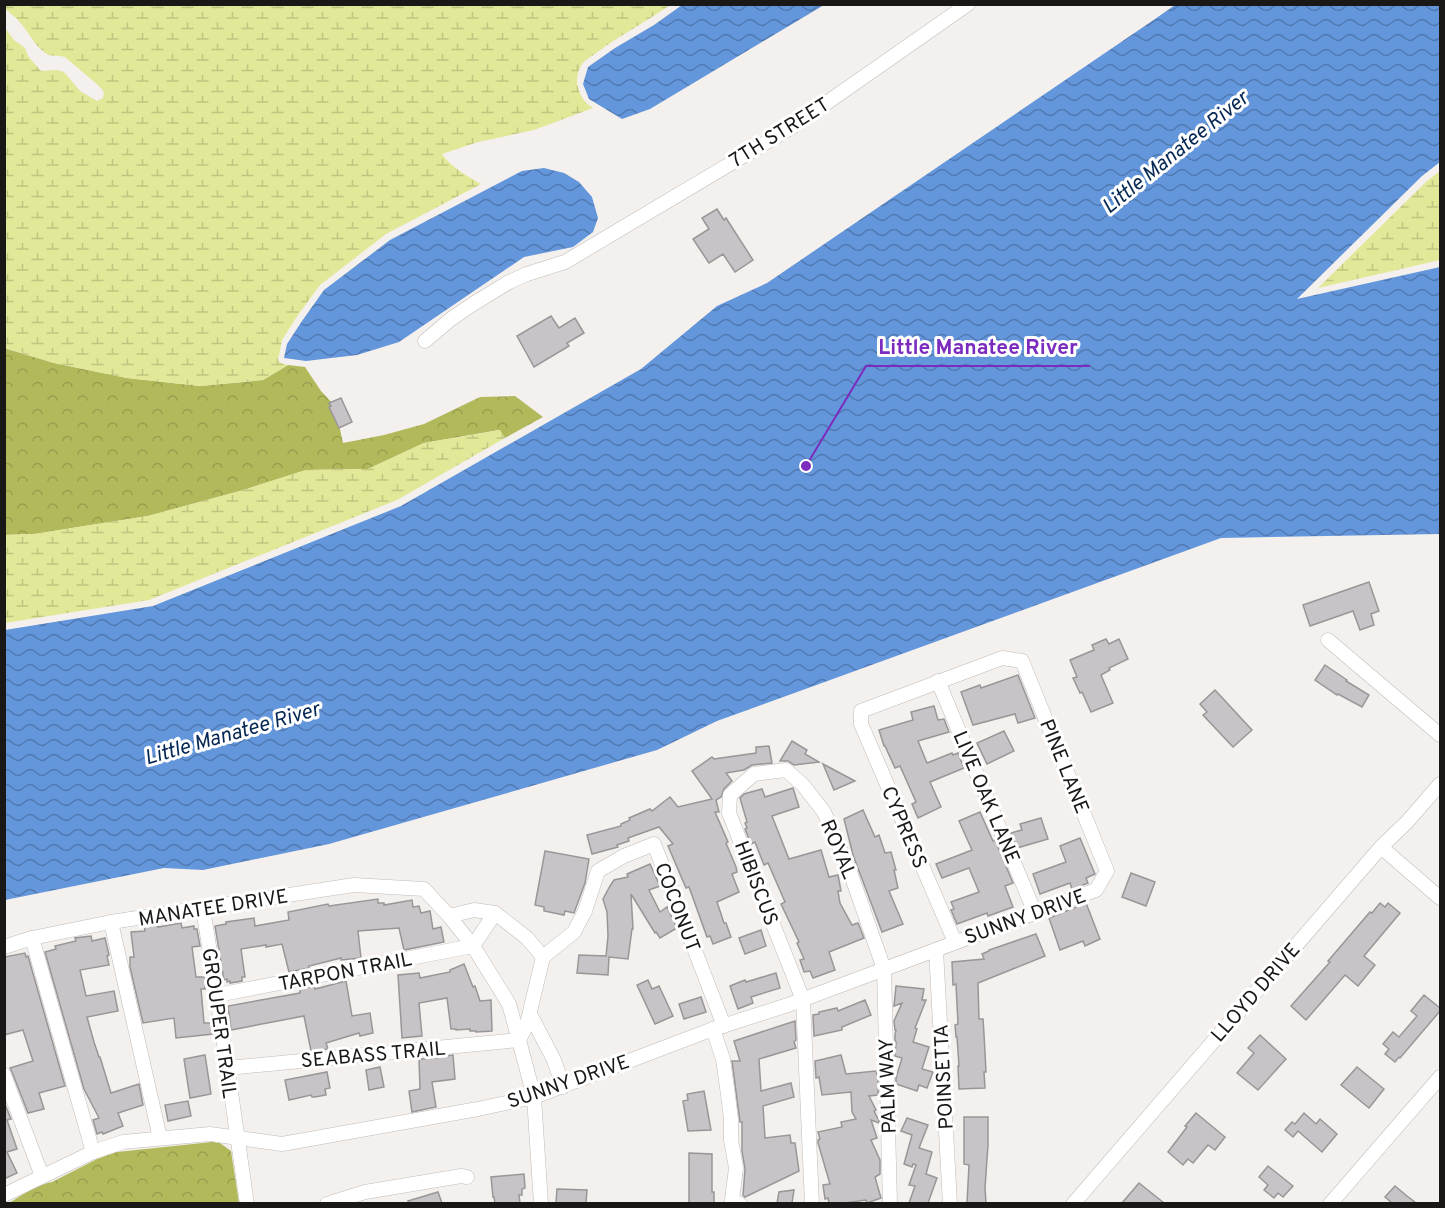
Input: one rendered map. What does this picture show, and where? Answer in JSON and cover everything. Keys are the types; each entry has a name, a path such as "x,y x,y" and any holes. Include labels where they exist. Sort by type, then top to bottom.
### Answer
{"street":[{"name":"7TH STREET","path":"425,341 473,304 509,282 527,273 565,262 792,127 969,4"},
{"path":"1328,640 1440,735"},
{"name":"PINE LANE","path":"938,681 1002,658 1022,661 1107,871"},
{"name":"CYPRESS","path":"938,681 861,711 861,724 956,942"},
{"name":"LIVE OAK LANE","path":"938,681 1035,913"},
{"name":"ROYAL","path":"754,774 786,770 803,785 824,812 849,869 884,969"},
{"name":"HIBISCUS","path":"754,774 730,795 729,813 803,1000 812,1203"},
{"name":"LLOYD DRIVE","path":"1073,1203 1381,847 1407,822 1440,784"},
{"name":"COCONUT","path":"543,957 574,932 585,911 598,871 624,856 654,844 719,1027"},
{"path":"1381,847 1440,898"},
{"name":"SUNNY DRIVE","path":"4,1195 93,1152 123,1142 210,1134 282,1144 534,1097 719,1027 803,1000 1096,890 1107,871"},
{"name":"MANATEE DRIVE","path":"4,947 32,938 111,922 354,885 424,889 449,916"},
{"name":"GROUPER TRAIL","path":"203,909 247,1203"},
{"path":"519,1040 530,1014 543,957 527,938 495,914 474,910 449,916 473,946 509,1004 534,1097 541,1203"},
{"path":"473,946 495,914"},
{"path":"111,922 160,1138"},
{"path":"32,938 93,1152"},
{"name":"TARPON TRAIL","path":"217,995 473,946"},
{"name":"POINSETTA","path":"936,950 950,1203"},
{"name":"PALM WAY","path":"884,969 890,1203"},
{"path":"530,1014 554,1060 562,1086"},
{"path":"719,1027 736,1168 732,1200 740,1203"},
{"name":"SEABASS TRAIL","path":"227,1068 519,1040"},
{"path":"4,1074 42,1176"},
{"path":"1330,1203 1440,1077"},
{"path":"327,1203 365,1192 461,1176 467,1177"}],"green space":[{"path":"5,4 670,5 605,46 582,64 577,76 578,88 580,94 593,108 534,130 478,142 442,154 455,167 481,184 386,234 320,285 282,340 278,360 288,365 263,380 200,386 127,378 54,363 5,348 5,28 14,40 25,48 28,56 41,71 64,72 80,91 97,101 103,98 104,92 65,57 49,55 43,51 5,9"},
{"path":"1440,171 1440,260 1318,288 1427,181"},
{"path":"4,348 54,363 127,378 200,386 263,380 288,365 305,367 321,391 335,406 343,443 424,424 480,397 515,396 543,417 505,438 499,430 424,443 368,469 306,470 148,516 34,534 5,535"},
{"path":"500,430 505,438 397,500 149,600 5,623 5,535 34,534 148,516 306,470 368,469 424,443"},
{"path":"220,1143 231,1151 239,1203 9,1203 35,1188 117,1152"}],"water":[{"path":"682,5 824,5 650,109 622,119 589,99 583,84 588,67"},
{"name":"Little Manatee River","path":"1175,5 1440,5 1440,162 1422,176 1297,299 1440,267 1440,534 1221,538 717,721 657,750 329,844 203,870 164,868 5,900 5,630 153,606 401,506 641,369 717,306 767,283"},
{"path":"544,168 564,173 579,182 592,197 598,218 593,232 573,247 524,257 399,342 357,355 306,361 284,358 287,344 324,290 390,240 522,171"}],"building":[{"path":"717,209 724,220 726,218 753,260 735,272 723,254 709,263 693,239 709,229 702,218"},
{"path":"551,316 559,328 575,318 584,333 567,343 569,346 534,367 517,336"},
{"path":"341,398 352,422 339,428 329,403"},
{"path":"1369,582 1379,611 1371,614 1374,625 1360,630 1353,611 1310,626 1303,605"},
{"path":"1106,639 1109,644 1119,639 1128,659 1109,668 1110,670 1101,675 1113,703 1091,712 1073,678 1077,677 1070,660 1094,650 1092,645"},
{"path":"1325,665 1369,695 1362,707 1337,695 1315,680"},
{"path":"1018,675 1035,718 1018,723 1015,714 973,725 961,692 980,685 981,688"},
{"path":"1215,690 1252,730 1233,747 1203,715 1207,712 1200,704"},
{"path":"934,706 938,720 944,719 949,732 918,741 927,763 952,753 953,755 958,753 964,768 930,782 941,807 918,818 912,804 916,802 900,766 895,768 879,730 913,720 911,712"},
{"path":"1004,731 1014,751 987,764 977,743"},
{"path":"792,741 807,750 805,754 819,762 794,765 788,761 780,761"},
{"path":"769,746 772,763 752,765 744,770 726,773 732,781 724,789 721,797 716,800 719,812 715,812 728,842 726,843 737,872 732,874 739,892 717,902 731,937 713,944 710,936 707,937 689,887 686,888 668,846 673,844 659,827 628,838 629,841 617,845 618,847 592,854 587,835 621,826 630,820 629,818 650,809 652,811 670,797 678,807 712,799 692,771 712,757 714,759 756,753 756,747"},
{"path":"823,764 855,781 834,790"},
{"path":"793,788 799,807 772,816 789,859 821,850 829,877 838,875 841,891 838,891 840,903 852,925 858,923 864,938 829,952 835,970 813,978 810,971 804,972 800,960 804,959 797,943 799,942 781,904 785,902 768,863 764,865 755,842 751,844 745,829 747,822 740,798 744,794 762,789 765,797"},
{"path":"863,810 875,837 879,835 885,853 891,852 896,870 894,870 898,888 889,891 903,924 882,932 853,855 844,819"},
{"path":"980,812 993,841 995,840 1013,883 1005,886 1013,907 988,916 987,913 957,924 951,910 954,909 951,902 979,892 969,868 942,878 936,864 972,850 959,821"},
{"path":"1041,818 1048,839 1017,848 1011,833 1022,830 1020,824"},
{"path":"1080,838 1095,874 1086,878 1088,883 1072,889 1070,883 1040,894 1033,874 1066,862 1060,846"},
{"path":"545,851 589,859 585,883 574,913 565,911 564,915 544,911 544,907 535,905"},
{"path":"650,864 660,886 649,890 660,912 667,907 677,928 660,938 631,894 633,929 628,959 609,957 608,975 577,973 579,955 606,956 607,912 603,899 614,880 628,877 627,874"},
{"path":"1131,873 1155,882 1146,906 1122,897"},
{"path":"378,899 378,903 384,903 384,905 412,900 413,907 419,906 421,913 430,911 433,929 441,927 444,942 404,950 399,928 358,931 361,958 341,960 341,958 289,972 282,944 241,949 245,977 242,977 242,981 230,983 227,979 224,980 215,926 254,918 255,926 289,920 288,912 328,904 329,906"},
{"path":"1086,903 1100,939 1085,946 1083,941 1060,950 1049,918"},
{"path":"1380,903 1385,907 1388,903 1400,913 1364,956 1375,965 1358,986 1345,975 1306,1020 1291,1006"},
{"path":"181,923 182,928 194,926 194,929 197,929 200,946 192,947 196,977 205,977 205,989 201,989 204,1023 212,1023 213,1034 176,1038 174,1018 143,1023 130,967 130,957 134,957 131,932 145,931 144,926 158,924 158,927"},
{"path":"761,930 766,946 745,954 739,938"},
{"path":"1036,934 1045,956 978,983 979,1019 983,1019 985,1088 959,1089 955,1025 958,1024 956,984 953,985 952,962 984,959 982,954 989,950"},
{"path":"91,936 92,941 105,938 109,965 80,970 86,996 114,991 118,1011 87,1017 94,1042 111,1093 139,1084 143,1105 118,1113 123,1126 103,1134 102,1132 97,1134 93,1120 99,1118 84,1089 45,952 56,949 55,946 76,941 75,938"},
{"path":"25,953 26,957 28,956 65,1086 39,1093 44,1109 28,1113 10,1068 33,1061 23,1030 4,1035 4,957"},
{"path":"464,964 480,1001 491,1000 492,1031 451,1029 447,998 419,1003 422,1036 402,1038 398,975 419,973 420,978 450,972"},
{"path":"776,973 780,988 751,997 753,1003 738,1009 730,986"},
{"path":"648,980 652,989 659,986 673,1016 655,1024 637,985"},
{"path":"346,981 352,1016 370,1013 373,1033 360,1036 359,1033 326,1043 328,1049 311,1051 304,1016 231,1030 228,1006 300,993 300,988 314,986 315,989"},
{"path":"896,986 924,989 922,1000 926,1000 915,1028 917,1029 913,1042 929,1047 922,1069 933,1072 927,1088 919,1085 917,1091 896,1084 902,1058 895,1056 894,1021 902,1003 894,1006"},
{"path":"1424,995 1440,1008 1440,1011 1395,1062 1385,1054 1389,1049 1383,1044 1393,1032 1399,1037 1417,1016 1411,1011"},
{"path":"701,997 706,1012 684,1019 679,1004"},
{"path":"865,1000 871,1015 842,1027 842,1030 814,1036 813,1015 837,1008 838,1011"},
{"path":"795,1021 796,1048 759,1059 761,1091 791,1083 794,1097 763,1106 765,1138 790,1135 791,1143 795,1143 799,1171 745,1197 743,1195 745,1169 742,1151 742,1122 740,1122 732,1061 740,1061 734,1041"},
{"path":"1260,1035 1286,1059 1258,1090 1237,1073 1254,1053 1248,1048"},
{"path":"205,1055 211,1094 190,1098 184,1059"},
{"path":"453,1055 455,1079 432,1082 436,1107 412,1112 409,1091 420,1089 419,1059"},
{"path":"841,1055 846,1074 876,1071 878,1078 878,1095 869,1096 879,1121 879,1123 871,1120 877,1138 871,1140 880,1160 880,1174 875,1177 881,1198 867,1203 866,1200 829,1203 828,1198 825,1199 823,1185 830,1184 818,1143 820,1139 818,1132 842,1127 841,1122 856,1119 852,1112 851,1092 822,1095 819,1077 816,1078 815,1061"},
{"path":"380,1067 384,1087 369,1090 366,1070"},
{"path":"1357,1067 1384,1089 1369,1108 1341,1085"},
{"path":"327,1072 330,1088 325,1089 326,1095 312,1097 311,1095 289,1100 285,1080"},
{"path":"704,1091 711,1130 688,1131 683,1101 688,1100 687,1094"},
{"path":"188,1101 191,1116 168,1121 165,1105"},
{"path":"4,1102 11,1119 7,1120 17,1149 7,1152 17,1173 4,1179"},
{"path":"1196,1113 1225,1137 1215,1150 1208,1145 1193,1163 1188,1159 1183,1165 1168,1152"},
{"path":"1304,1113 1316,1124 1320,1119 1337,1134 1322,1152 1298,1131 1293,1137 1285,1130 1292,1122 1295,1124"},
{"path":"964,1117 988,1117 986,1203 967,1203 969,1165 964,1164"},
{"path":"907,1118 928,1125 919,1148 932,1152 926,1174 937,1178 928,1203 909,1203 915,1186 909,1185 916,1165 913,1164 912,1167 904,1164 912,1135 901,1131"},
{"path":"689,1153 712,1154 714,1203 689,1203"},
{"path":"1268,1166 1293,1186 1283,1197 1278,1193 1274,1198 1264,1190 1268,1185 1259,1177"},
{"path":"524,1174 525,1188 522,1189 522,1195 519,1195 520,1203 495,1203 491,1177"},
{"path":"1139,1183 1164,1203 1122,1203"},
{"path":"1395,1186 1416,1203 1392,1203 1385,1197"},
{"path":"557,1189 587,1190 586,1203 556,1203"},
{"path":"794,1190 792,1203 777,1203 779,1192"},
{"path":"438,1192 442,1203 409,1203 408,1201"}],"place":[{"name":"Little Manatee River","path":"806,466"}]}
